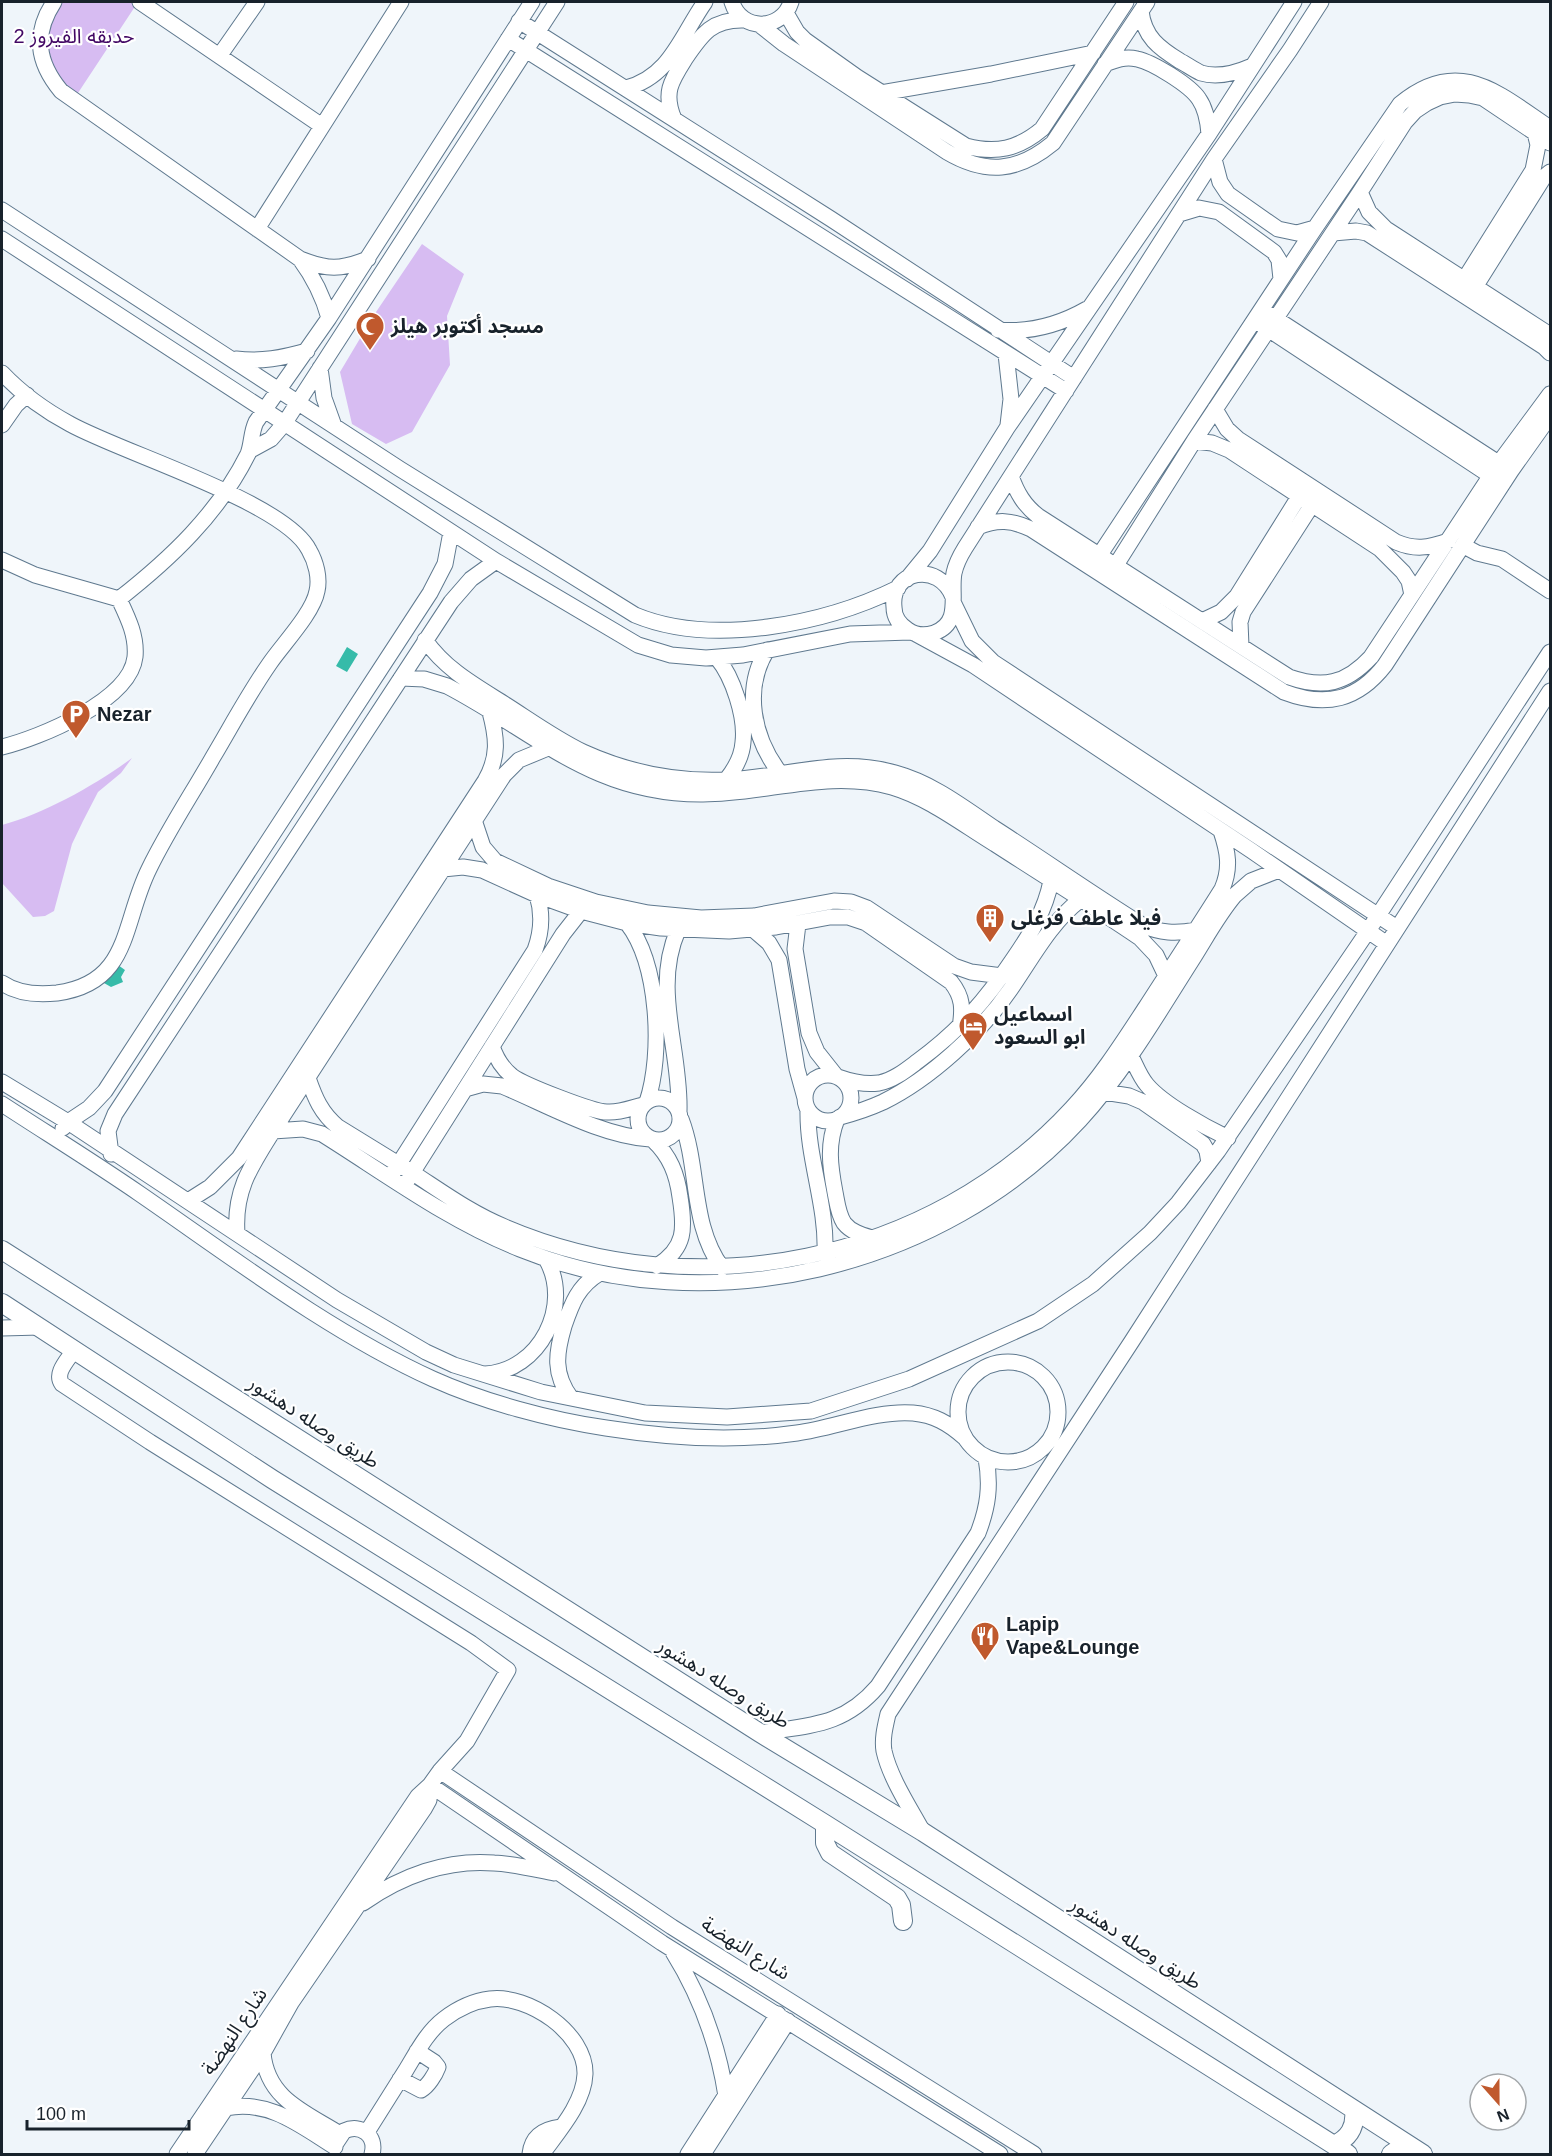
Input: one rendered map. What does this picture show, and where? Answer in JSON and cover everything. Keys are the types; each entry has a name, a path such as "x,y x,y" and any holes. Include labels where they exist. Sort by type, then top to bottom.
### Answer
{"main road":[{"name":"طريق وصله دهشور","path":"2,1250 760,1733 923,1832 1423,2154"},
{"path":"2,1303 272,1479 1341,2150 1355,2119 1354,2110"},
{"path":"825,1824 825,1843 830,1853 897,1898 901,1905 903,1921"},
{"path":"1391,2154 1406,2144"}],"street":[{"path":"54,2 46,14 41,30 40,46 46,70 61,91 300,259 322,268 346,268 368,259"},
{"path":"140,2 322,126"},
{"path":"220,55 257,2"},
{"path":"257,229 401,2"},
{"path":"119,599 159,568 184,544 225,492 249,451 253,427 263,411 307,351 368,259 532,2"},
{"path":"249,451 271,439 284,424 557,2"},
{"path":"626,88 647,81 664,66 705,2"},
{"path":"732,2 744,20"},
{"path":"760,25 774,22 789,7 797,32 805,40 881,93 966,146 982,150 999,150 1022,143 1042,129 1126,2"},
{"path":"1294,2 1209,134 1007,428 930,551 894,595 894,612 903,627 972,665 1387,944"},
{"path":"2,239 496,561 638,645 671,655 717,658 850,634 932,634 950,620 954,601 954,573 958,560 978,527 1214,159 1321,2"},
{"path":"674,119 668,97 670,86 700,37 707,30 724,21 744,20 760,25 784,44 961,161 985,167 1010,166 1026,162 1053,143 1144,6"},
{"path":"1144,6 1147,34 1157,47 1200,73 1221,75 1252,66"},
{"path":"519,21 831,219 997,329 1047,370 1070,385"},
{"path":"508,39 1006,354 1047,370"},
{"path":"881,93 1093,53"},
{"path":"1105,64 1125,58 1136,58 1191,89 1206,114 1209,134"},
{"path":"1095,562 1390,116 1412,94 1426,86 1456,80 1472,82 1487,87 1551,128"},
{"path":"1111,572 1194,441 1405,122 1421,107 1440,97 1462,95 1483,98 1551,143"},
{"path":"1466,288 1533,170 1537,152 1535,133"},
{"path":"1214,159 1220,182 1228,194 1278,229 1297,233 1315,228"},
{"path":"1466,288 1544,177 1551,172"},
{"path":"1360,192 1369,212 1386,229 1551,353"},
{"path":"1179,214 1199,208 1219,212 1274,252 1281,270 1281,279"},
{"path":"2,210 297,403 617,605 651,622 687,630 741,630 842,610 869,601 916,575 935,576 950,588 972,641 993,662 1397,928"},
{"path":"1333,233 1356,231 1367,233 1551,335"},
{"path":"300,259 313,277 323,297 329,318"},
{"path":"997,329 1035,330 1072,317 1089,307"},
{"path":"1258,315 1501,473"},
{"path":"232,359 256,362 281,359 307,351"},
{"path":"1006,354 1011,399 1007,428"},
{"path":"320,368 324,398 334,426"},
{"path":"2,373 27,395 72,425 225,492 271,515 292,530 309,548 316,567 317,592 308,612 249,696 148,870 123,942 112,965 102,976 86,986 69,991 48,994 28,993 9,988 2,983"},
{"path":"1111,572 1202,621 1289,676 1311,683 1334,682 1348,677 1371,657 1413,603 1464,546 1501,473 1551,394"},
{"path":"2,425 16,405 27,395"},
{"path":"1215,409 1227,429 1238,439 1389,555 1409,581 1413,603"},
{"path":"978,527 991,522 1018,523 1111,572 1284,692 1308,700 1332,700 1348,696 1375,678 1385,665 1413,603 1448,541 1501,473 1551,417"},
{"path":"1194,441 1212,443 1229,450 1407,546 1418,549 1430,548 1448,541"},
{"path":"1011,476 1028,509 1095,562"},
{"path":"1202,621 1221,612 1237,596 1310,495"},
{"path":"1241,646 1240,622 1243,612 1310,495"},
{"path":"57,1140 59,1133 68,1122 89,1108 105,1091 430,593 445,564 451,532"},
{"path":"1464,546 1477,553 1497,557 1551,591"},
{"path":"2,560 35,575 119,599 135,639 135,659 124,681 83,714 57,729 2,747"},
{"path":"106,1171 110,1165 111,1150 108,1131 115,1114 425,640 460,590 483,569 496,561"},
{"path":"425,640 438,657 455,672 565,742 623,767 686,780 726,780 817,767 849,766 881,769 911,778 940,792 1142,925 1163,932 1196,930"},
{"path":"767,650 756,672 753,696 760,741 780,773"},
{"path":"2,1082 111,1150 310,1283 426,1352 521,1387 645,1413 685,1416 755,1416 811,1411 909,1379 1038,1321 1094,1284 1150,1233 1228,1137 1378,916 1551,652"},
{"path":"717,658 726,670 734,688 743,731 740,758 726,780"},
{"path":"400,678 424,679 447,686 578,765 601,776 650,789 675,793 726,793 836,779 856,780 894,788 929,803 1140,938 1156,955 1166,976"},
{"path":"1308,700 1311,683"},
{"path":"923,1832 889,1768 884,1750 884,1732 888,1714 1056,1445 1387,944 1551,690"},
{"path":"188,1201 210,1187 238,1158 485,781 493,765 497,748 496,733 490,712"},
{"path":"237,1233 237,1208 243,1183 273,1131 474,820 511,767 528,755 548,748"},
{"path":"474,820 483,847 495,861 548,886 596,902 648,913 710,918 754,916 834,901 851,902 867,908 954,966 971,972 1002,976"},
{"path":"273,1131 303,1129 322,1134 475,1213 533,1238 594,1256 657,1266 722,1268 774,1263 825,1253 897,1229 946,1206 991,1178 1033,1146 1072,1108 1106,1068 1226,880 1229,860 1221,831"},
{"path":"443,869 462,867 482,870 537,895 581,911 627,923 678,930 729,932 754,930 839,916 857,920 874,928 951,982 962,1004 960,1027"},
{"path":"408,1179 469,1226 546,1259 600,1273 654,1281 735,1282 808,1271 876,1253 931,1230 990,1196 1051,1149 1104,1092 1131,1056 1228,903 1251,881 1279,870"},
{"path":"825,1253 824,1227 809,1146 806,1091 814,1079 828,1075 859,1083 880,1083 890,1079 941,1044 960,1027 1002,976 1040,918 1051,881"},
{"path":"394,1171 535,950 541,928 537,895"},
{"path":"754,930 769,943 778,960 797,1069 807,1104 821,1120 839,1118 876,1105 902,1092 966,1041 998,1006 1058,922 1080,900"},
{"path":"408,1179 563,934 581,911"},
{"path":"627,923 639,940 651,980 657,1055 653,1079 645,1103 638,1114 638,1126 645,1136 652,1139 666,1154 675,1170 684,1218 684,1228 678,1246 665,1261 657,1266"},
{"path":"798,924 795,949 809,1033 817,1052 848,1087 851,1100 849,1107 839,1118 830,1142 829,1158 838,1209 840,1216 850,1229 872,1238"},
{"path":"465,1089 483,1084 502,1086 609,1132 630,1137 662,1141 674,1135 680,1125 678,1075 666,984 670,951 678,930"},
{"path":"492,1046 505,1070 520,1081 600,1112 616,1112 656,1098 668,1100 680,1115 691,1153 703,1230 722,1268"},
{"path":"1131,1056 1143,1080 1155,1093 1209,1129 1228,1137"},
{"path":"308,1078 317,1103 329,1120 394,1171"},
{"path":"1104,1092 1129,1096 1143,1102 1203,1144 1209,1163"},
{"path":"2,1104 338,1326 400,1363 469,1393 571,1421 667,1436 698,1438 774,1436 820,1430 879,1416 909,1413 939,1419 964,1437"},
{"path":"481,1374 495,1374 516,1366 533,1353 542,1342 548,1329 556,1291 555,1279 546,1259"},
{"path":"571,1398 560,1381 556,1361 557,1351 572,1302 591,1278 600,1273"},
{"path":"2,1328 40,1327"},
{"path":"981,1348 988,1366"},
{"path":"74,1350 59,1374 62,1384 150,1442 471,1643 508,1670 466,1741 430,1785"},
{"path":"1001,1362 1025,1364 1046,1378 1055,1393 1059,1411 1056,1445 1021,1461 1003,1463 986,1458 970,1446 959,1424 960,1396 967,1383 988,1366 1001,1362"},
{"path":"760,1733 834,1720 850,1712 878,1686 978,1533 987,1507 989,1491 986,1458"},
{"name":"شارع النهضة","path":"440,1771 672,1928 1034,2154"},
{"name":"شارع النهضة","path":"430,1785 667,1946 1000,2154"},
{"name":"شارع النهضة","path":"177,2154 286,2000 356,1908 424,1809 429,1800 430,1785"},
{"name":"شارع النهضة","path":"195,2154 263,2053 286,2000 418,1796 430,1785"},
{"path":"356,1908 398,1881 446,1866 492,1862 562,1874"},
{"path":"672,1928 667,1946 692,1983 707,2020 719,2057 726,2096"},
{"path":"367,2132 417,2051 430,2032 443,2019 474,2002 491,1998 508,1999 553,2020 575,2040 585,2063 585,2077 581,2091 561,2127 542,2154"},
{"path":"699,2150 726,2096 783,2018"},
{"path":"699,2150 783,2018"},
{"path":"400,2079 421,2090 437,2070 436,2063 417,2051"},
{"path":"263,2053 266,2072 282,2096 337,2145"},
{"path":"226,2108 250,2106 274,2111 337,2145"},
{"path":"530,2154 538,2135 545,2130 561,2127"},
{"path":"337,2145 353,2128 367,2132 374,2144 375,2153"}],"green space":[{"name":"حدبقه الفيروز 2","path":"54,2 138,2 74,99 43,63"},
{"path":"422,244 464,274 447,316 450,365 412,432 386,444 352,424 340,372 374,315"},
{"path":"132,758 121,773 98,792 83,821 72,844 54,911 45,916 33,917 2,883 2,825 35,814 70,797"}],"shaded area":[{"path":"347,647 358,654 347,672 336,666"},
{"path":"118,965 125,970 121,977 123,982 111,987 104,983"}],"place":[{"name":"مسجد أكتوبر هيلز","path":"370,352"},
{"name":"Nezar","path":"76,740"},
{"name":"فيلا عاطف فرغلى","path":"990,944"},
{"name":"اسماعيل ابو السعود","path":"973,1052"},
{"name":"Lapip Vape&Lounge","path":"985,1662"}]}
